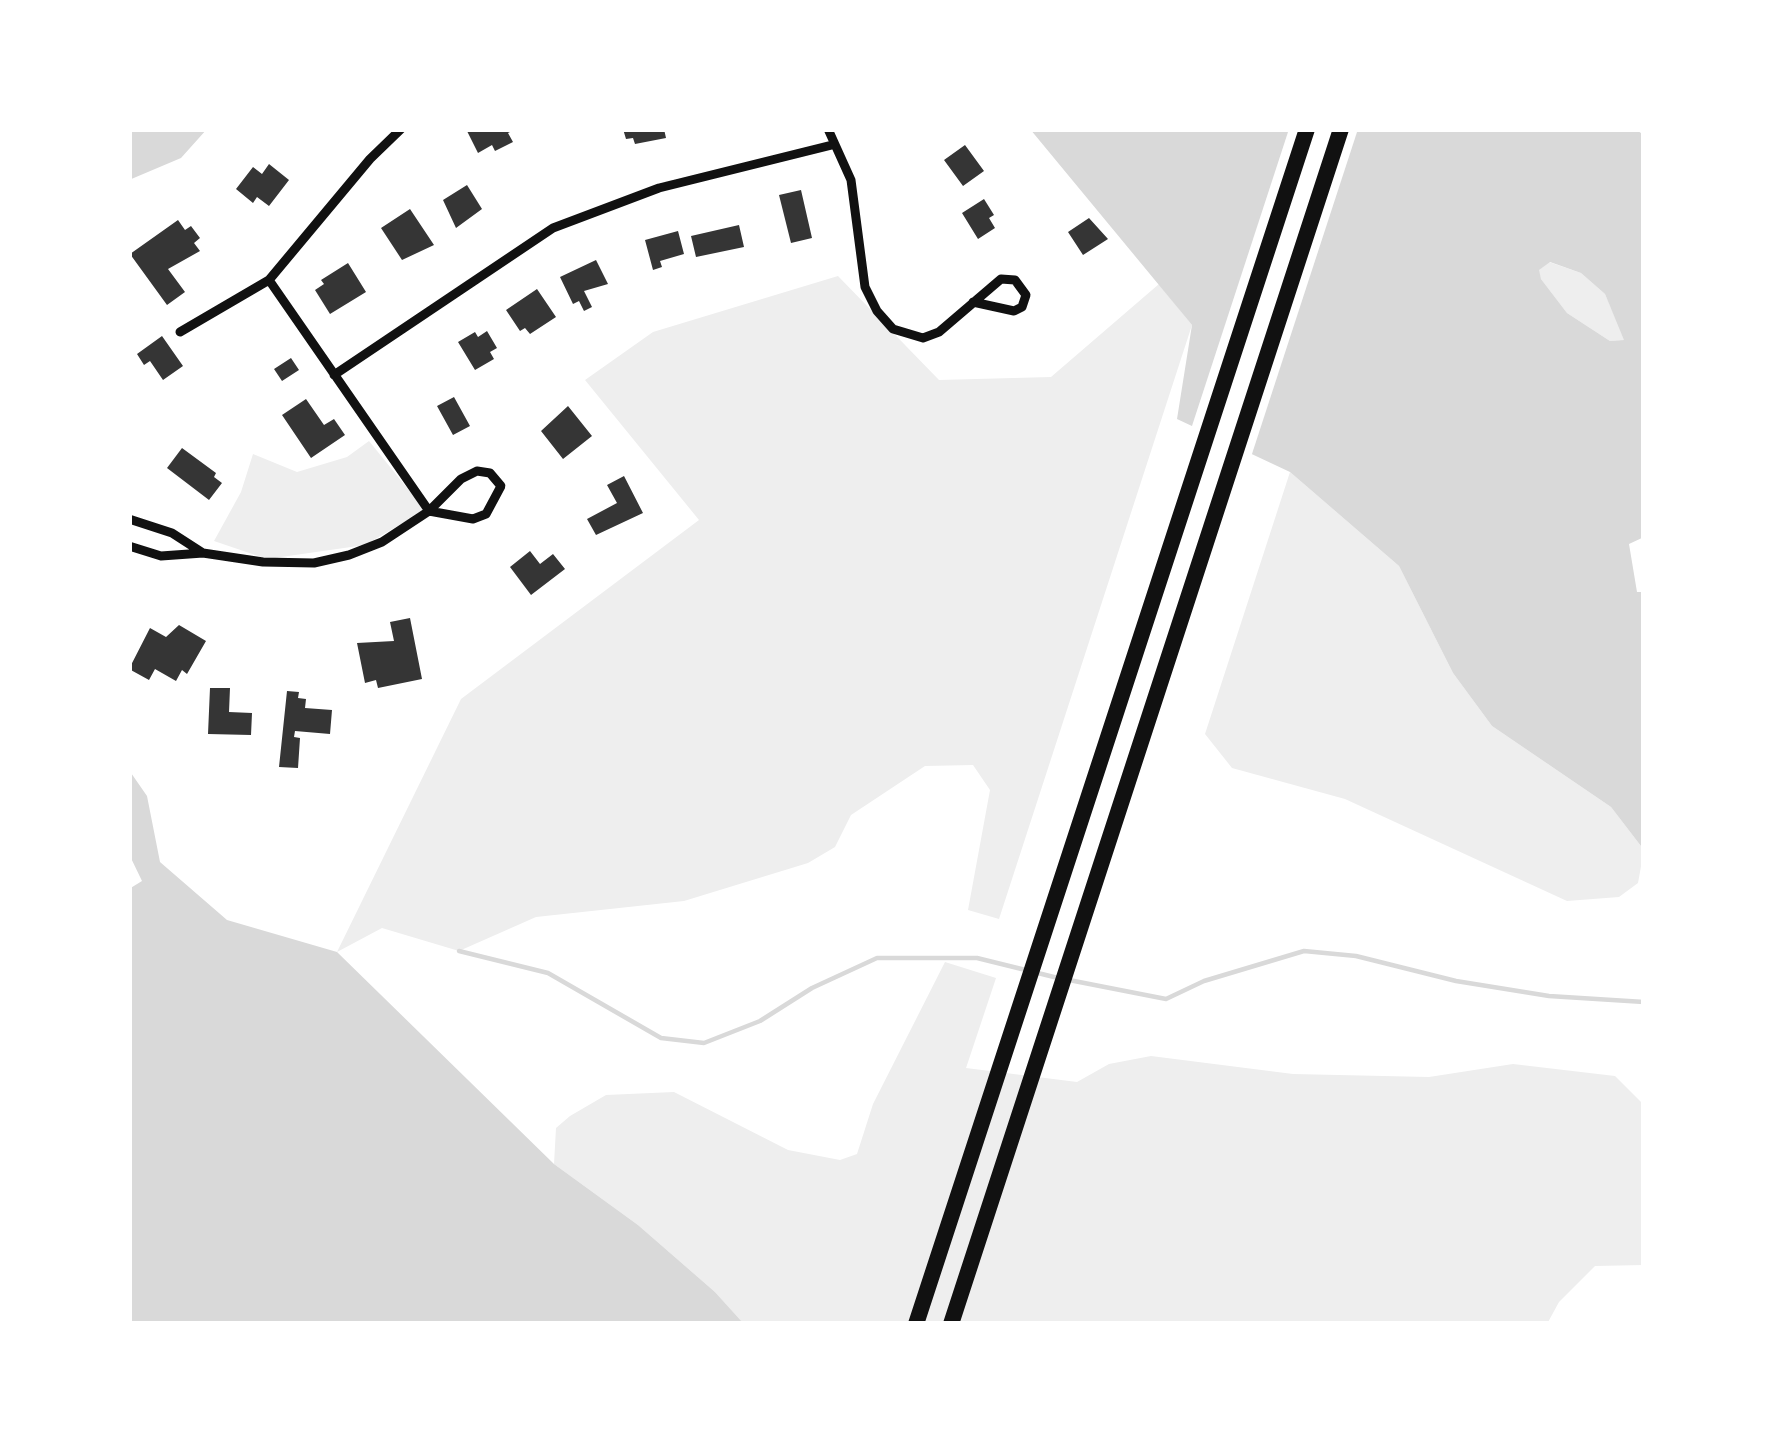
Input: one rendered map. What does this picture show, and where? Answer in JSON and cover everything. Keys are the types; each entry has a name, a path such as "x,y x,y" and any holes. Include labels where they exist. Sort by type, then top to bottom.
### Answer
{"highway":[{"path":"916,1324 1307,129"},
{"path":"951,1324 1342,129"}],"street":[{"path":"180,332 268,280 401,129"},
{"path":"828,129 851,180 866,287 892,329 923,338 938,332 995,282 1008,278 1021,284 1026,296 1022,307 1014,311 973,302"},
{"path":"334,375 553,228 658,188 832,145"},
{"path":"129,546 161,556 203,554 314,563 382,542 429,511 461,479 477,471 490,473 501,486 486,514 473,519 429,511 268,280"},
{"path":"129,519 172,533 203,554"}],"shaded area":[{"path":"129,129 207,129 181,158 129,180"},
{"path":"1030,129 1635,129 1644,135 1644,537 1629,544 1637,592 1644,592 1644,850 1611,807 1492,726 1453,673 1399,566 1290,472 1177,419 1192,325","holes":["1550,262 1581,273 1605,294 1624,340 1610,341 1567,313 1539,270"]},
{"path":"1549,262 1581,273 1605,294 1625,340 1610,341 1567,313 1541,279 1538,270"},
{"path":"838,276 939,380 1051,377 1159,284 1192,325 999,919 968,910 990,790 973,765 925,766 851,815 835,847 808,863 684,901 536,917 459,951 382,928 337,952 461,699 699,520 585,380 653,332"},
{"path":"369,441 425,510 365,545 267,559 214,541 241,492 253,454 297,472 347,457"},
{"path":"1290,472 1399,566 1453,673 1492,726 1611,807 1644,850 1638,883 1619,897 1567,901 1345,799 1232,768 1205,734"},
{"path":"129,770 147,796 160,862 227,920 337,952 554,1164 638,1225 744,1324 129,1324 129,889 142,881 129,854"},
{"path":"945,962 996,978 966,1068 1077,1082 1109,1064 1151,1056 1293,1074 1429,1077 1513,1064 1615,1076 1644,1105 1644,1265 1595,1266 1559,1302 1547,1324 744,1324 638,1225 554,1164 556,1128 570,1116 606,1095 674,1092 788,1150 840,1160 857,1154 873,1104"}],"pier":[{"path":"1289,129 1358,129 1250,460 1190,432"}],"building":[{"path":"466,129 516,129 508,133 513,142 478,153"},
{"path":"623,129 664,129 666,138 635,144 633,138 626,139"},
{"path":"965,145 984,171 963,186 944,160"},
{"path":"269,164 289,180 269,206 257,197 253,203 236,189 253,167 262,174"},
{"path":"467,185 482,209 456,228 443,200"},
{"path":"801,190 812,238 791,243 779,195"},
{"path":"984,199 994,215 989,218 995,228 978,239 962,213"},
{"path":"410,209 434,245 402,260 381,228"},
{"path":"1089,218 1108,239 1083,255 1068,232"},
{"path":"178,220 200,238 194,243 200,251 168,269 185,292 167,305 130,254"},
{"path":"739,225 744,247 696,257 691,236"},
{"path":"678,231 684,254 660,261 662,267 653,270 645,240"},
{"path":"596,260 608,284 584,291 592,307 584,311 579,301 573,304 560,277"},
{"path":"348,263 366,292 330,314 315,290 324,284 321,280"},
{"path":"537,289 556,317 530,334 525,328 520,331 506,310"},
{"path":"487,331 497,348 490,352 494,359 475,370 458,342"},
{"path":"162,336 183,366 163,380 150,361 144,365 137,354"},
{"path":"291,358 299,370 282,381 274,369"},
{"path":"454,397 470,426 453,435 437,406"},
{"path":"306,399 324,425 334,419 345,435 311,458 282,415"},
{"path":"568,406 592,436 563,459 541,431"},
{"path":"182,448 222,483 209,500 167,468"},
{"path":"624,476 643,513 596,535 587,519 617,503 607,485"},
{"path":"530,551 540,564 553,554 565,569 531,595 510,567"},
{"path":"410,618 422,679 378,688 376,680 365,683 357,643 394,641 390,622"},
{"path":"179,625 206,641 187,674 182,670 176,681 155,669 149,680 129,669 150,628 166,637"},
{"path":"210,688 230,688 229,712 252,713 251,735 208,734"},
{"path":"287,691 299,692 298,698 306,699 305,708 332,710 330,734 295,731 294,737 300,738 298,768 279,767"}],"waterway":[{"path":"459,951 548,973 661,1038 704,1043 760,1021 812,988 877,958 977,958 1058,978"},
{"path":"1069,980 1166,999 1204,981 1304,951 1356,956 1456,981 1549,996 1644,1002"}]}
